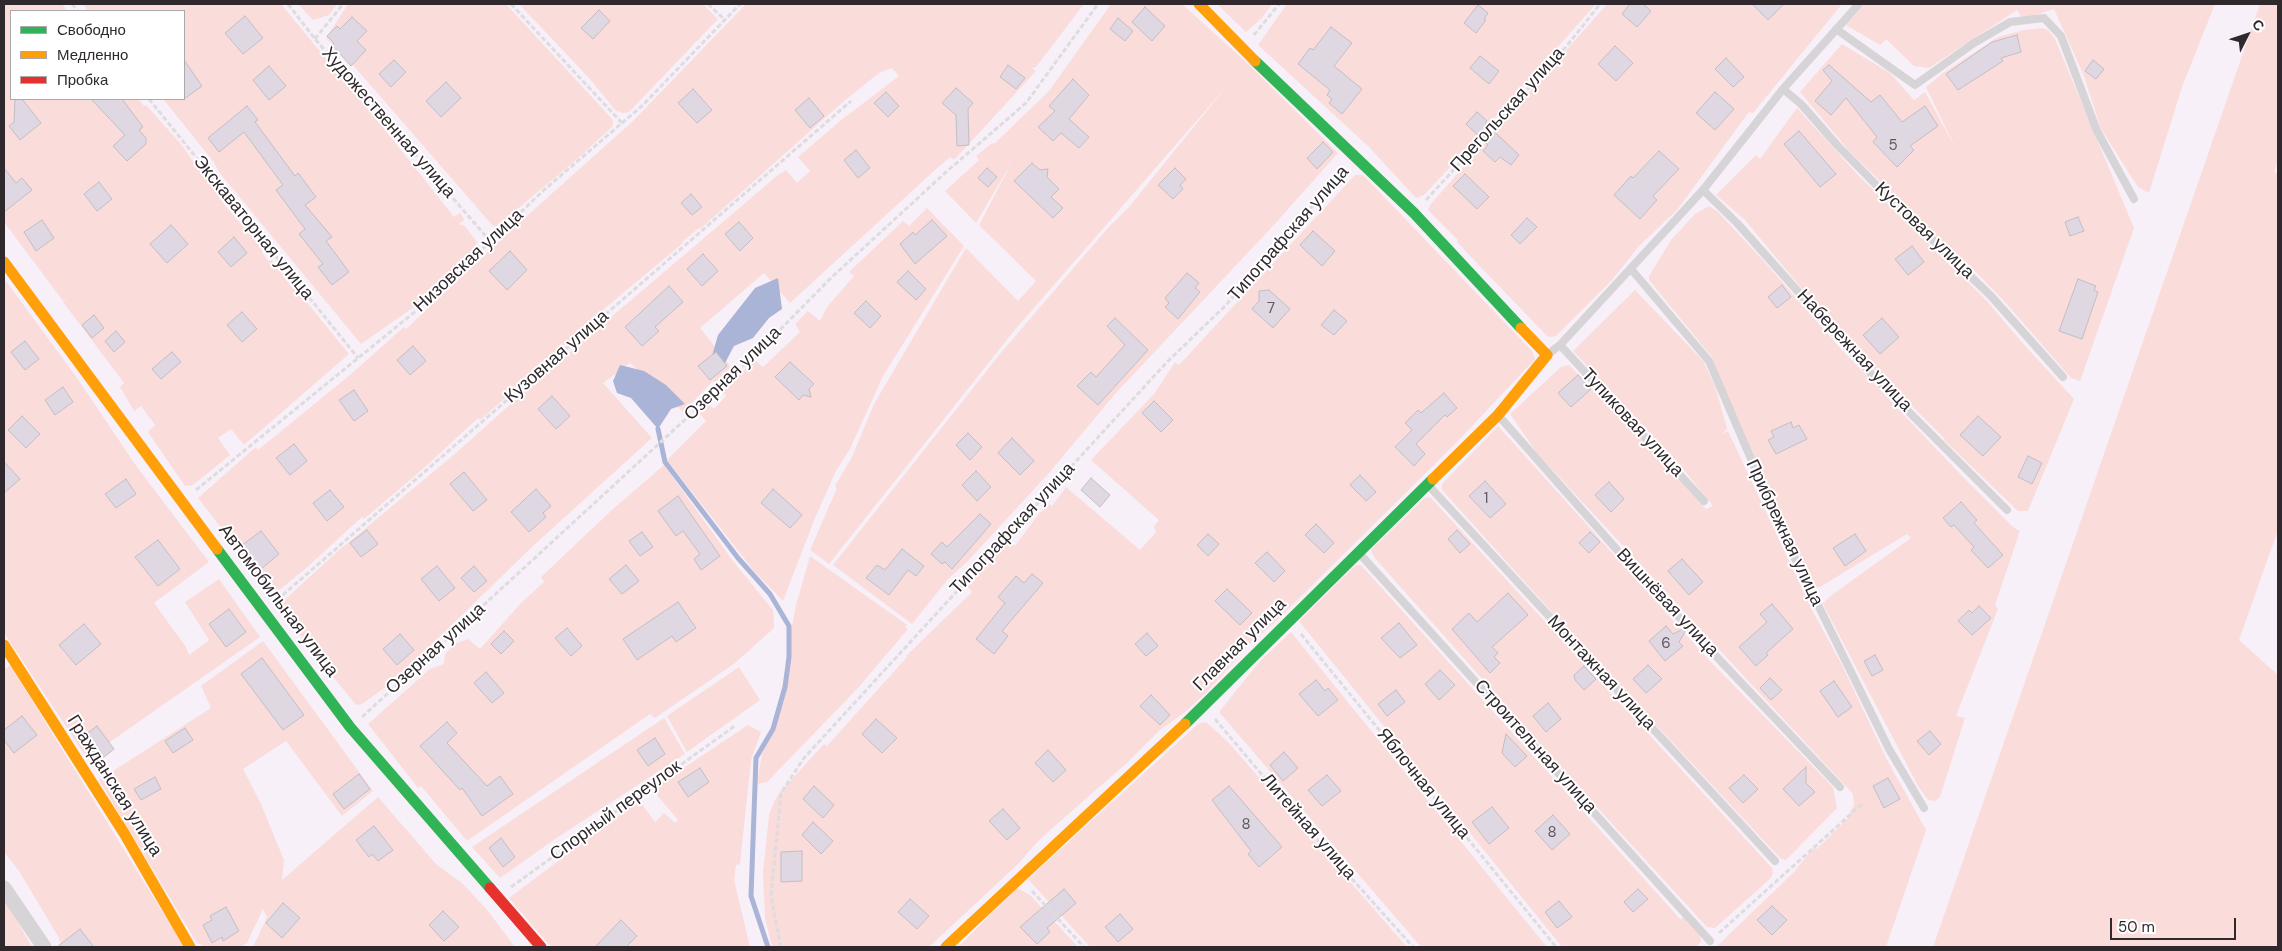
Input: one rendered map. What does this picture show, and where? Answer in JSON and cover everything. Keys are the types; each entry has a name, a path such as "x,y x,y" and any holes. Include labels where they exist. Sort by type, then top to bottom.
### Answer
{"street":[{"path":"1199,4 1243,49 1414,213 1547,355"},
{"name":"Автомобильная улица","path":"4,262 350,727 541,947"},
{"name":"Главная улица","path":"946,947 1204,706 1359,554 1498,415 1547,355"},
{"name":"Гражданская улица","path":"4,645 124,833 190,947"},
{"path":"4,888 44,947"}],"lane":[{"path":"1547,355 1560,346 1631,270 1702,190 1783,89 1859,4"},
{"path":"1836,29 1915,85 1974,43 2010,22 2044,18 2061,36 2097,131 2134,199"},
{"name":"Кустовая улица","path":"1783,89 1801,104 1837,145 1882,191 1991,296 2062,377"},
{"name":"Набережная улица","path":"1702,190 1737,223 1874,377 2008,510"},
{"name":"Прибрежная улица","path":"1631,270 1709,361 1792,554 1889,749 1924,808"},
{"name":"Тупиковая улица","path":"1560,346 1704,501"},
{"name":"Вишнёвая улица","path":"1498,415 1641,577 1840,788"},
{"name":"Монтажная улица","path":"1428,484 1775,861"},
{"name":"Строительная улица","path":"1359,554 1710,941"}],"path":[{"name":"Художественная улица","path":"288,4 315,39 490,241"},
{"path":"315,39 343,4"},
{"path":"511,4 622,123"},
{"path":"708,4 724,19"},
{"name":"Низовская улица","path":"182,502 427,302 546,189 643,105 740,4"},
{"name":"Озерная улица","path":"350,727 752,358 839,270 945,172 1026,103 1098,4"},
{"path":"1243,49 1279,4"},
{"name":"Прегольская улица","path":"1414,213 1566,46 1600,4"},
{"name":"Экскаваторная улица","path":"150,100 358,358"},
{"name":"Кузовная улица","path":"263,612 851,101"},
{"name":"Типографская улица","path":"781,947 771,896 781,793 804,758 1167,362 1225,306 1356,156"},
{"name":"Яблочная улица","path":"1290,620 1556,947"},
{"name":"Литейная улица","path":"1204,706 1312,834 1413,947"},
{"name":"Спорный переулок","path":"497,898 736,725"},
{"path":"1710,941 1862,804"},
{"path":"1020,877 1084,947"}],"shaded area":[{"path":"4,4 62,4 66,10 10,10 10,100 139,100 144,106 146,105 180,143 227,208 263,249 262,252 268,261 272,260 293,289 296,289 349,354 244,445 231,429 218,438 230,455 193,485 185,486 148,432 155,425 141,406 134,411 120,387 124,383 63,302 68,297 63,301 4,222"},
{"path":"84,4 281,4 454,217 460,213 462,215 464,220 459,224 465,226 477,242 472,251 411,309 361,344 219,172 214,162 164,100 185,100 185,10 87,10"},
{"path":"298,4 337,4 329,15 313,20"},
{"path":"348,4 506,4 613,120 613,126 497,226 493,226 353,65 326,38"},
{"path":"519,4 703,4 718,19 629,112 624,113 616,111 589,78"},
{"path":"746,4 1084,4 1036,67 1032,68 1036,71 954,160 950,157 790,303 764,273 700,328 731,367 716,383 713,381 683,412 630,363 603,383 652,438 533,546 394,681 362,704 356,705 294,628 279,605 338,551 456,453 543,375 778,175 786,170 797,183 810,171 798,157 840,121 899,76 892,68 879,73 843,102 700,229 682,242 592,319 480,420 478,418 424,468 364,519 362,517 304,570 273,595 198,498 256,447 258,450 350,375 404,327 406,329 509,232 633,121"},
{"path":"1111,4 1182,4 1245,61 1338,153 1272,227 1115,394 1049,473 967,562 948,579 912,624 833,565 1000,354 1107,229 1129,207 1226,87 1013,332 829,564 810,550 837,488 835,486 852,457 874,404 966,248 1018,301 1036,281 979,225 1013,160 976,223 945,191 979,160 976,156 995,143 1049,91"},
{"path":"1217,4 1272,4 1262,18 1246,32"},
{"path":"1287,4 1596,4 1457,160 1424,195 1416,198 1368,146 1258,45"},
{"path":"1607,4 1842,4 1753,113 1749,112 1677,210 1639,246 1611,281 1556,336 1548,337 1428,210 1430,205"},
{"path":"1865,4 2215,4 2182,87 2149,193 2138,187 2101,129 2084,76 2054,9 2023,19 2017,10 1929,68 1914,66 1886,39 1880,45 1846,25"},
{"path":"2260,4 2278,4 2278,160 2274,172 2278,174 2278,530 2239,640 2278,675 2278,947 1933,947"},
{"path":"2043,28 2048,30 2055,39 2134,228 2080,381 2071,378 2005,302 1971,267 1916,219 1850,152 1800,92 1842,44 1890,73 1914,100 1925,92 1956,149 1926,87 1943,73 1998,37 2024,30"},
{"path":"1797,108 1860,177 1986,300 2074,399 2028,511 2018,511 1944,440 1893,387 1889,386 1807,295 1745,220 1716,195 1756,155 1760,159"},
{"path":"1355,175 1363,175 1532,351 1535,359 1458,441 1273,624 1249,645 1206,693 1185,712 1160,730 1129,761 1041,838 1018,864 929,947 772,947 765,918 763,873 769,815 780,792 824,744 827,746 906,656 972,592 967,586 1009,541 1015,546 1038,515 1050,504 1052,506 1066,487 1140,550 1156,532 1154,526 1159,520 1091,460 1154,394 1175,362 1179,365"},
{"path":"1709,206 1717,211 1762,259 1840,348 1963,477 2013,527 2020,531 1995,605 1998,609 1956,716 1965,718 1940,797 1935,801 1928,800 1918,786 1823,604 1829,597 1911,538 1907,534 1820,587 1815,588 1748,447 1711,356 1649,280 1649,276 1671,240 1695,214"},
{"path":"927,208 964,246 883,376 850,449 836,471 815,518 783,601 754,571 667,460 706,421 699,413 709,404 714,409 726,396 722,391 755,360 763,367 800,332 795,324 808,311 820,321 827,307 854,276 849,272 903,221 909,226"},
{"path":"6,281 77,378 137,467 209,562 154,603 186,647 189,655 209,640 185,602 219,579 260,637 87,758 4,633 4,283"},
{"path":"1635,290 1703,361 1715,386 1727,428 1723,434 1728,431 1812,610 1842,665 1886,758 1926,830 1886,947 1716,947 1793,873 1814,847 1817,849 1851,815 1850,812 1854,805 1853,794 1537,453 1510,414 1561,367 1569,365 1637,434 1706,509 1713,506 1680,465 1573,351"},
{"path":"1498,426 1706,657 1833,787 1837,808 1786,860 1780,858 1577,640 1442,490 1442,484"},
{"path":"664,465 733,561 773,610 774,628 735,663 655,718 650,714 467,841 421,786 418,788 368,724 430,669 444,664 445,654 456,643 468,639 480,649 521,603 544,582 541,577 613,509"},
{"path":"1426,497 1431,498 1772,868 1771,878 1715,928 1707,927 1572,780 1374,557 1371,550"},
{"path":"810,556 907,625 905,627 908,629 858,688 767,782 757,784 762,754 773,730 790,663 789,642 796,605"},
{"path":"1356,565 1361,565 1681,920 1683,917 1700,936 1701,941 1698,946 1562,947 1299,621"},
{"path":"1291,632 1547,947 1421,947 1219,712 1260,661"},
{"path":"263,641 373,791 342,816 286,741 243,769 261,804 284,860 282,880 378,797 437,865 462,883 488,911 515,947 253,947 267,917 263,909 247,943 241,947 206,947 197,943 99,780 211,708 201,686"},
{"path":"10,665 184,947 61,947 59,938 19,871 4,852 4,670"},
{"path":"739,667 760,700 687,752 667,716"},
{"path":"664,718 685,754 555,839 500,878 472,847"},
{"path":"1206,722 1228,742 1407,947 1090,947 1028,879 1198,724"},
{"path":"748,725 761,732 751,760 740,864 736,865 734,880 750,947 551,947 509,898 639,800 655,822 664,813 675,823 678,820 652,789"},
{"path":"1017,888 1030,895 1078,947 958,947"},
{"path":"4,902 12,912 32,947 4,947"}],"water":[{"path":"778,278 782,309 769,318 753,338 734,346 724,365 712,356 718,335 755,288"},
{"path":"620,365 644,371 666,385 685,404 671,409 658,429 631,398 617,393 613,381"}],"building":[{"path":"1630,4 1643,4 1651,11 1637,27 1622,14"},
{"path":"1752,4 1784,4 1768,20"},
{"path":"1478,5 1488,13 1484,19 1486,20 1476,33 1464,23"},
{"path":"1145,7 1165,26 1152,41 1132,22"},
{"path":"599,10 610,21 593,39 581,28"},
{"path":"245,16 263,38 243,54 225,33"},
{"path":"352,17 367,31 357,41 366,50 351,66 332,45 334,43 327,36 337,26 340,29"},
{"path":"1118,18 1133,31 1125,41 1110,29"},
{"path":"1331,27 1352,43 1334,66 1362,89 1342,114 1329,103 1332,99 1327,95 1330,90 1298,64 1310,48 1313,50"},
{"path":"2017,35 2021,52 2001,58 2003,61 1958,90 1946,74 1992,42"},
{"path":"1615,46 1633,63 1616,81 1598,64"},
{"path":"1480,56 1499,71 1489,84 1470,68"},
{"path":"1726,58 1744,77 1733,87 1715,69"},
{"path":"394,60 406,72 391,87 379,74"},
{"path":"2093,60 2104,69 2096,79 2085,71"},
{"path":"185,61 202,86 185,98"},
{"path":"1008,65 1025,78 1016,89 1000,77"},
{"path":"1829,65 1871,102 1880,95 1902,122 1925,106 1938,126 1910,146 1914,150 1897,167 1873,142 1877,137 1846,98 1831,115 1815,101 1832,81 1823,70"},
{"path":"269,66 286,86 269,100 253,80"},
{"path":"1073,79 1089,95 1069,119 1089,137 1079,148 1061,133 1053,141 1038,127 1055,111 1049,106"},
{"path":"446,82 461,98 441,117 426,101"},
{"path":"956,88 973,103 968,109 969,145 957,146 956,115 942,103"},
{"path":"693,89 712,110 697,123 678,103"},
{"path":"886,92 899,106 888,117 874,103"},
{"path":"1715,92 1734,109 1715,130 1696,113"},
{"path":"809,98 824,116 810,128 795,110"},
{"path":"15,100 23,100 41,123 20,140 9,126 14,122"},
{"path":"92,100 123,100 143,127 139,130 146,138 146,144 127,161 113,146 125,135"},
{"path":"247,106 258,120 255,122 295,176 298,173 316,197 305,205 332,237 326,241 349,272 332,285 318,267 323,264 299,234 305,229 276,190 283,185 244,132 219,152 208,138"},
{"path":"1477,112 1487,121 1485,123 1519,155 1511,165 1500,157 1495,162 1483,151 1488,145 1466,124"},
{"path":"1799,131 1836,174 1820,187 1784,144"},
{"path":"1323,142 1333,152 1317,169 1307,158"},
{"path":"856,150 870,168 858,178 844,160"},
{"path":"1659,151 1679,169 1653,196 1657,200 1640,219 1614,195 1631,176 1633,178"},
{"path":"1032,163 1040,170 1048,169 1047,177 1059,189 1051,197 1063,208 1053,218 1014,181"},
{"path":"4,168 16,183 22,178 32,190 4,212"},
{"path":"987,168 997,177 988,187 978,178"},
{"path":"1175,168 1186,179 1180,185 1183,189 1173,199 1158,185"},
{"path":"1465,174 1489,197 1477,209 1453,186"},
{"path":"99,182 112,199 97,211 84,194"},
{"path":"691,194 702,207 692,215 681,203"},
{"path":"2078,217 2084,231 2070,236 2065,222"},
{"path":"1527,218 1537,227 1520,244 1511,235"},
{"path":"42,220 54,238 36,251 24,232"},
{"path":"932,220 947,236 915,264 900,244 913,232 915,235"},
{"path":"739,222 753,238 740,251 725,234"},
{"path":"171,225 188,244 167,263 150,244"},
{"path":"1313,231 1335,251 1322,266 1300,245"},
{"path":"234,237 247,253 231,267 218,252"},
{"path":"1912,246 1924,262 1908,275 1895,259"},
{"path":"510,251 527,270 507,290 489,271"},
{"path":"703,254 718,271 702,286 687,269"},
{"path":"908,271 926,289 916,300 897,282"},
{"path":"1187,273 1199,283 1195,288 1200,292 1178,319 1165,307 1169,303 1165,298"},
{"path":"2078,279 2096,286 2094,290 2098,292 2082,339 2059,331"},
{"path":"1782,285 1791,297 1777,308 1768,297"},
{"path":"669,286 683,302 655,327 659,331 642,346 625,327"},
{"path":"1269,290 1290,309 1273,328 1252,309 1259,301 1259,291"},
{"path":"866,301 881,316 870,328 854,313"},
{"path":"1334,310 1347,321 1334,335 1321,325"},
{"path":"242,312 257,329 242,342 227,325"},
{"path":"94,315 104,328 92,338 82,325"},
{"path":"1115,318 1148,350 1098,405 1077,386 1091,372 1096,377 1125,345 1107,326"},
{"path":"1882,318 1899,337 1880,354 1863,335"},
{"path":"116,331 125,342 114,352 105,341"},
{"path":"25,341 39,359 25,370 11,352"},
{"path":"413,346 426,361 410,375 397,360"},
{"path":"172,352 181,362 161,379 152,369"},
{"path":"716,352 727,366 710,380 698,366"},
{"path":"790,362 814,384 809,389 811,397 803,395 799,400 775,377"},
{"path":"1578,375 1591,389 1571,407 1558,393"},
{"path":"63,387 73,402 55,415 45,400"},
{"path":"354,390 368,411 354,421 339,400"},
{"path":"1444,393 1457,408 1447,417 1445,415 1416,444 1425,454 1414,466 1395,447 1412,430 1405,423 1418,410 1421,413"},
{"path":"552,396 570,416 556,429 538,409"},
{"path":"1154,401 1173,420 1161,432 1142,413"},
{"path":"22,416 40,434 26,448 8,430"},
{"path":"1978,416 2001,437 1983,456 1960,435"},
{"path":"1791,422 1793,428 1799,425 1807,439 1776,454 1768,440 1774,437 1771,431"},
{"path":"968,433 982,447 970,460 956,445"},
{"path":"1012,438 1034,461 1020,475 998,453"},
{"path":"294,444 307,461 290,475 276,458"},
{"path":"2028,456 2042,463 2032,484 2018,477"},
{"path":"4,462 20,479 4,493"},
{"path":"976,471 991,487 977,501 962,485"},
{"path":"464,472 487,500 473,511 450,484"},
{"path":"1360,475 1376,492 1366,501 1350,485"},
{"path":"1091,478 1110,495 1100,507 1081,490"},
{"path":"126,479 136,494 116,508 105,494"},
{"path":"1485,481 1506,504 1490,518 1469,496"},
{"path":"1609,482 1624,499 1611,512 1595,495"},
{"path":"536,489 551,506 543,513 546,517 529,532 511,512"},
{"path":"773,489 802,515 790,528 761,503"},
{"path":"330,490 344,507 327,521 313,503"},
{"path":"678,496 720,556 701,570 694,559 700,554 683,531 676,536 658,511"},
{"path":"1961,502 1977,520 1974,523 2003,555 1988,568 1971,550 1974,547 1954,525 1951,527 1943,518"},
{"path":"980,514 991,524 952,569 945,562 942,564 931,554 942,542 947,547"},
{"path":"1316,524 1334,543 1324,553 1305,535"},
{"path":"367,530 378,544 361,557 350,543"},
{"path":"1457,530 1470,544 1460,553 1448,539"},
{"path":"261,531 279,554 260,570 241,546"},
{"path":"642,532 653,547 640,556 629,541"},
{"path":"1590,532 1600,542 1589,553 1579,543"},
{"path":"1208,534 1219,544 1208,556 1197,545"},
{"path":"1855,534 1866,551 1845,566 1833,548"},
{"path":"158,540 180,569 158,586 135,557"},
{"path":"902,549 924,566 916,576 908,570 889,595 866,578 877,565 885,570"},
{"path":"1267,552 1285,571 1274,582 1255,563"},
{"path":"1682,559 1703,582 1689,595 1668,571"},
{"path":"626,565 639,581 622,594 609,579"},
{"path":"437,566 455,588 439,601 421,579"},
{"path":"474,566 487,581 474,592 461,578"},
{"path":"1032,574 1043,583 1002,631 1008,636 994,654 976,639 1005,603 998,597 1016,576 1024,583"},
{"path":"1227,589 1252,613 1240,625 1215,601"},
{"path":"1508,593 1528,615 1492,647 1498,653 1494,657 1500,663 1490,673 1452,629 1469,613 1477,622"},
{"path":"678,602 696,628 676,642 672,636 637,660 623,639"},
{"path":"1772,604 1793,629 1766,653 1768,655 1756,666 1739,647 1767,622 1760,614"},
{"path":"1979,606 1991,618 1972,635 1958,621 1969,610 1972,613"},
{"path":"229,609 246,632 226,647 209,624"},
{"path":"1399,623 1417,645 1400,658 1381,638"},
{"path":"84,624 101,644 76,665 59,645"},
{"path":"1666,626 1673,634 1683,629 1685,632 1679,642 1683,646 1665,661 1649,641"},
{"path":"567,628 582,646 571,656 555,638"},
{"path":"504,631 514,641 501,654 491,644"},
{"path":"1147,633 1158,646 1146,656 1135,644"},
{"path":"400,634 414,650 397,665 383,649"},
{"path":"1875,655 1883,670 1872,676 1864,661"},
{"path":"262,658 304,715 283,730 241,674"},
{"path":"1648,665 1662,679 1646,693 1633,679"},
{"path":"1584,666 1596,679 1584,690 1575,680 1574,675"},
{"path":"1440,670 1455,685 1439,700 1425,684"},
{"path":"486,672 504,693 492,703 474,683"},
{"path":"1770,678 1782,690 1771,700 1760,688"},
{"path":"1316,680 1325,691 1328,688 1338,700 1318,716 1299,694"},
{"path":"1834,681 1852,707 1838,717 1820,691"},
{"path":"1396,690 1405,702 1387,716 1378,704"},
{"path":"1151,695 1170,715 1160,725 1140,706"},
{"path":"1548,703 1561,719 1546,732 1533,716"},
{"path":"22,716 37,735 14,753 4,740 4,730"},
{"path":"876,719 897,738 882,753 862,734"},
{"path":"447,722 457,733 447,743 487,786 500,776 513,794 482,816 462,788 460,790 420,746"},
{"path":"97,726 114,749 99,761 81,738"},
{"path":"185,728 193,740 173,753 165,741"},
{"path":"1930,731 1941,744 1929,755 1917,741"},
{"path":"1506,734 1527,756 1515,767 1502,753"},
{"path":"655,738 665,754 648,766 637,750"},
{"path":"1048,750 1066,770 1053,782 1035,763"},
{"path":"1284,752 1298,768 1283,781 1270,765"},
{"path":"1806,767 1806,783 1815,792 1799,806 1783,789"},
{"path":"700,768 709,782 688,797 678,782"},
{"path":"359,774 370,789 344,809 333,794"},
{"path":"1327,775 1341,791 1322,806 1308,790"},
{"path":"1744,775 1758,789 1743,803 1729,788"},
{"path":"155,777 161,789 141,800 134,789"},
{"path":"1888,778 1900,799 1884,808 1873,786"},
{"path":"814,786 834,805 823,818 803,799"},
{"path":"1229,786 1282,847 1259,867 1248,854 1251,851 1212,800"},
{"path":"1492,807 1509,828 1489,844 1472,822"},
{"path":"1003,809 1020,828 1007,840 989,821"},
{"path":"1553,815 1570,834 1552,850 1535,831"},
{"path":"813,822 833,841 821,854 802,835"},
{"path":"374,826 393,850 378,861 372,854 369,857 356,840"},
{"path":"501,838 515,857 503,867 489,848"},
{"path":"802,851 802,881 781,882 781,852"},
{"path":"1064,889 1076,903 1047,928 1050,932 1037,944 1020,927"},
{"path":"1638,889 1648,899 1633,912 1624,902"},
{"path":"910,899 929,916 917,929 898,912"},
{"path":"1559,901 1572,917 1557,928 1545,912"},
{"path":"283,903 300,918 282,938 266,923"},
{"path":"1772,906 1787,920 1772,935 1757,920"},
{"path":"226,907 239,931 223,941 222,937 212,943 203,925 212,920 210,916"},
{"path":"443,911 459,927 444,941 429,925"},
{"path":"1120,914 1133,929 1118,942 1105,927"},
{"path":"621,920 637,936 626,947 595,947"},
{"path":"80,929 94,947 57,947"}],"waterway":[{"path":"658,429 665,462 738,558 770,594 789,626 789,657 785,687 773,729 756,758 751,896 768,947"}],"traffic: fast":[{"path":"1255,61 1414,213 1521,328"},
{"path":"1185,724 1433,479"},
{"path":"217,549 350,727 490,888"}],"traffic: slow":[{"path":"1199,4 1255,61"},
{"path":"4,262 217,549"},
{"path":"1433,479 1498,415 1547,355 1521,328"},
{"path":"4,645 124,833 190,947"},
{"path":"946,947 1185,724"}],"traffic: jam":[{"path":"490,888 541,947"}]}
